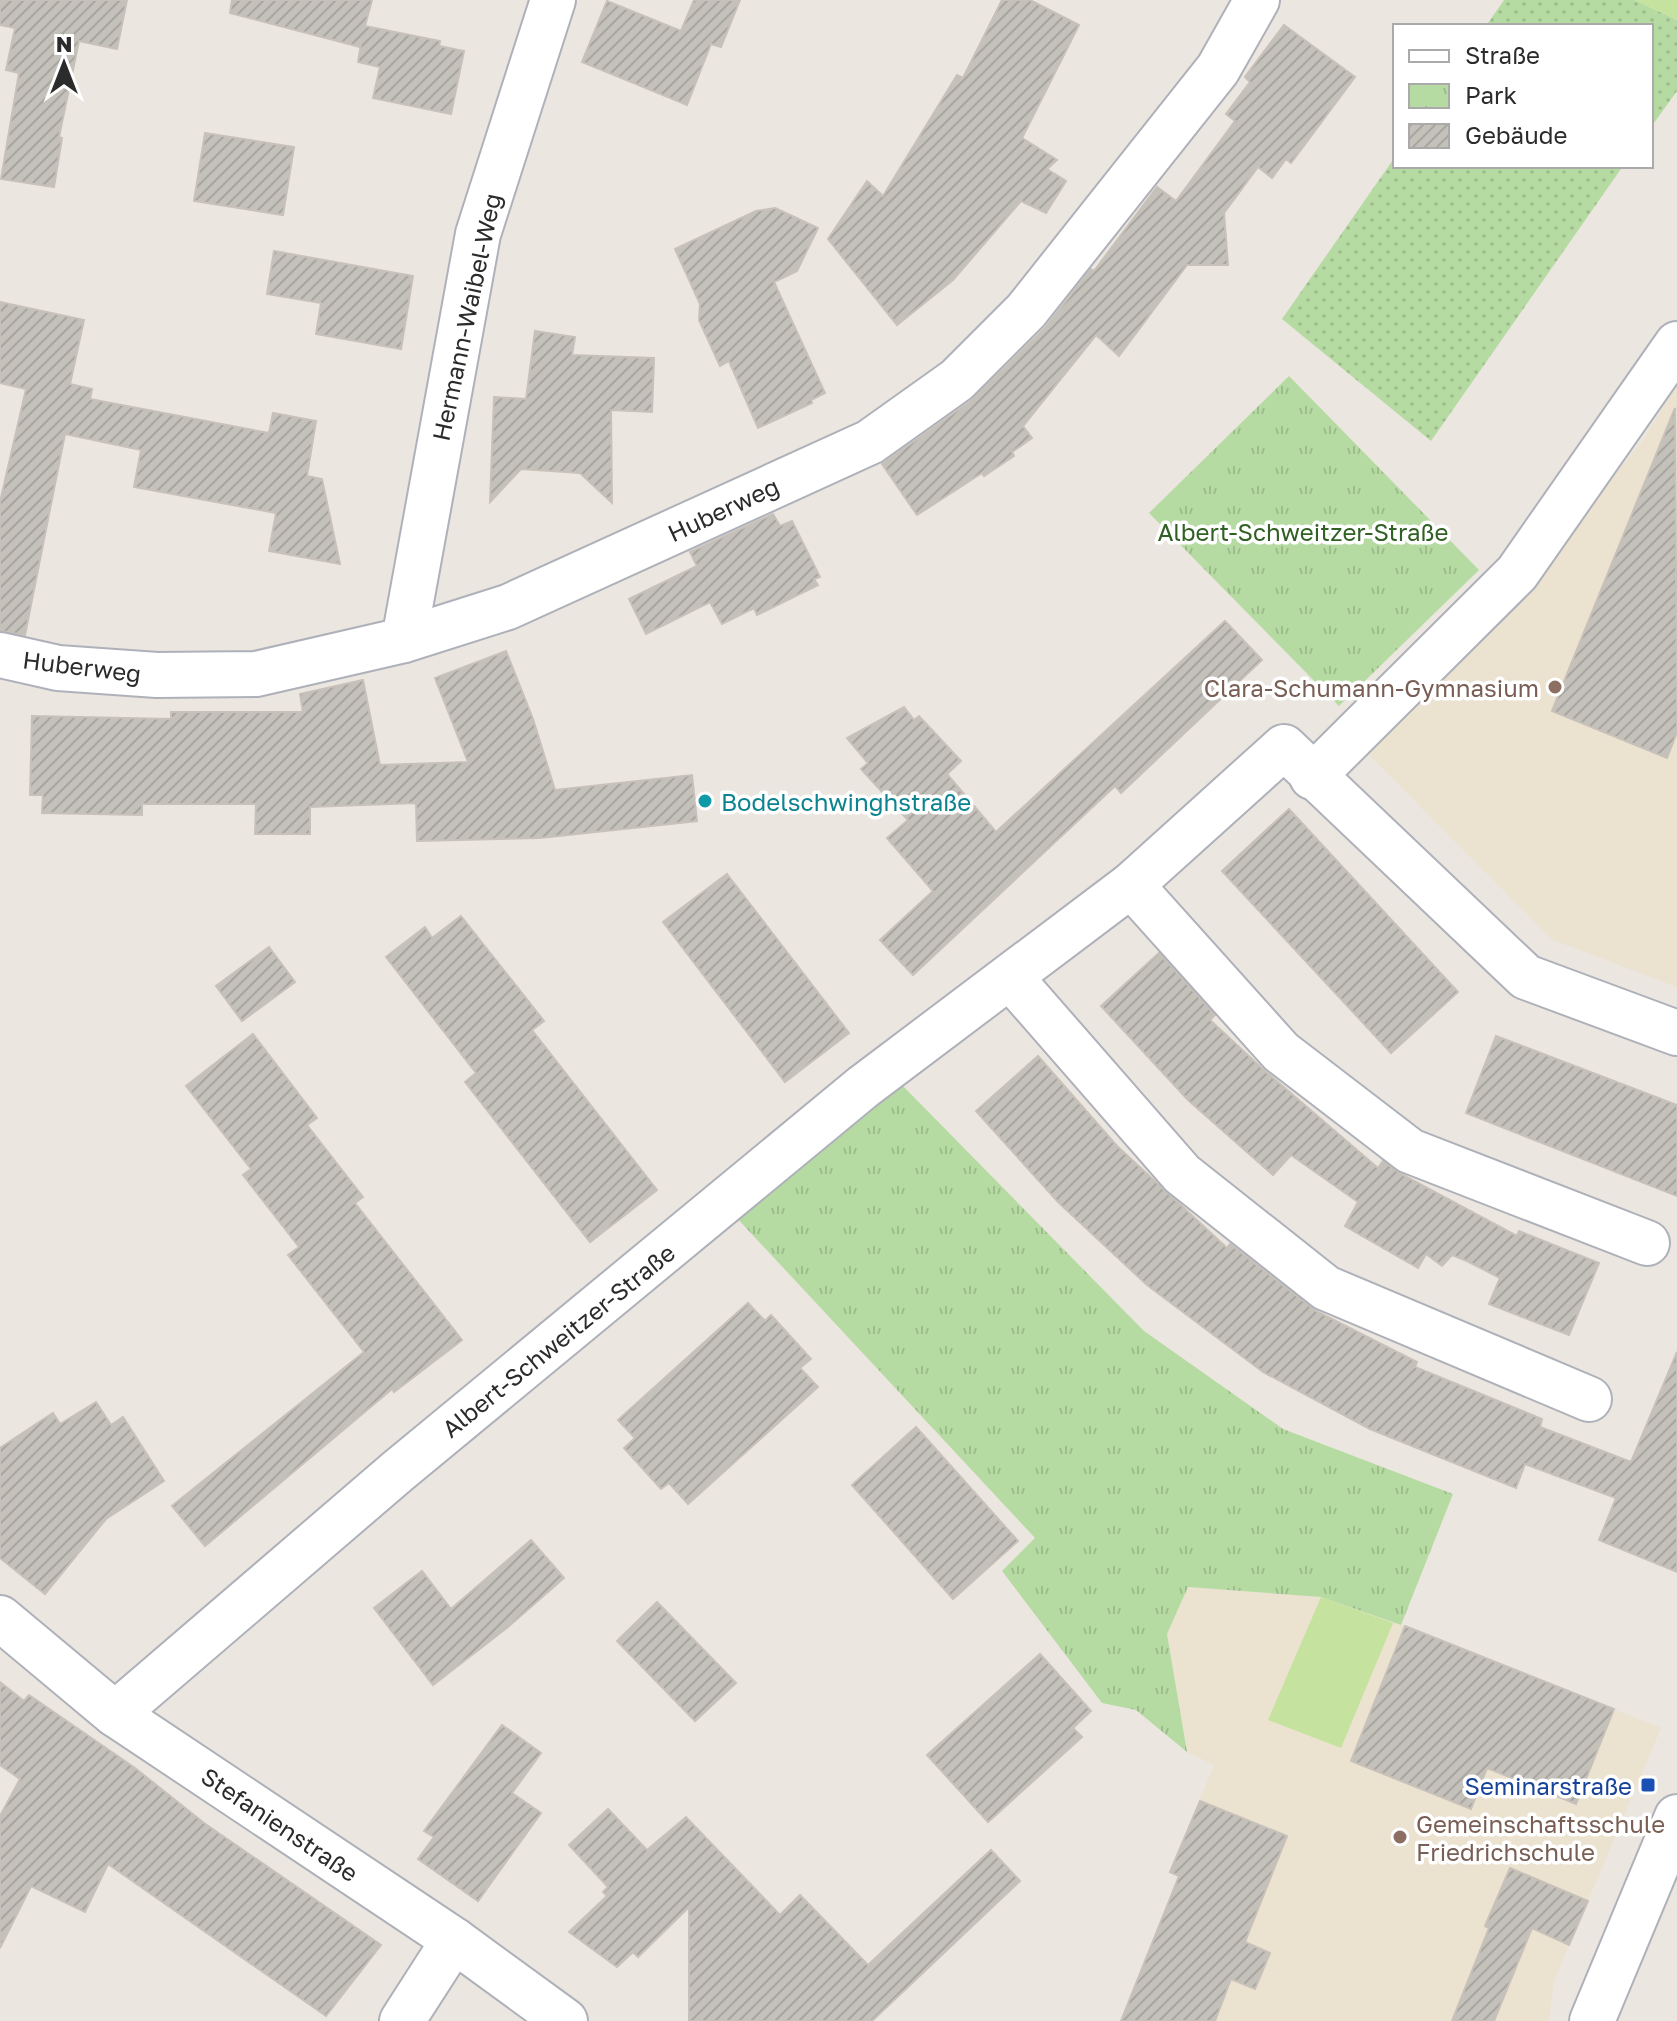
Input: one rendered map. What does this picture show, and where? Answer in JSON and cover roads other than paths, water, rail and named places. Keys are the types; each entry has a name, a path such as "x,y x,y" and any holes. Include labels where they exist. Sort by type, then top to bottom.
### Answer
{"street":[{"name":"Hermann-Waibel-Weg","path":"404,640 478,234 553,0"},
{"name":"Huberweg","path":"0,655 58,668 157,675 256,674 404,640 508,607 870,442 957,380 1026,311 1218,69 1257,0"},
{"path":"1677,344 1517,573 1312,777 1526,977 1677,1033"},
{"name":"Albert-Schweitzer-Straße","path":"115,1714 398,1471 863,1087 1131,885 1284,747 1312,777"},
{"path":"1131,885 1281,1052 1410,1151 1647,1243"},
{"path":"1010,977 1182,1174 1326,1288 1589,1399"},
{"name":"Stefanienstraße","path":"0,1618 115,1714 454,1940 565,2021"},
{"path":"1592,2021 1677,1817"},
{"path":"402,2021 454,1940"}],"place":[{"name":"Clara-Schumann-Gymnasium","path":"1555,687"},
{"name":"Bodelschwinghstraße","path":"705,801"},
{"name":"Seminarstraße","path":"1648,1785"},
{"name":"Gemeinschaftsschule Friedrichschule","path":"1400,1837"}]}
